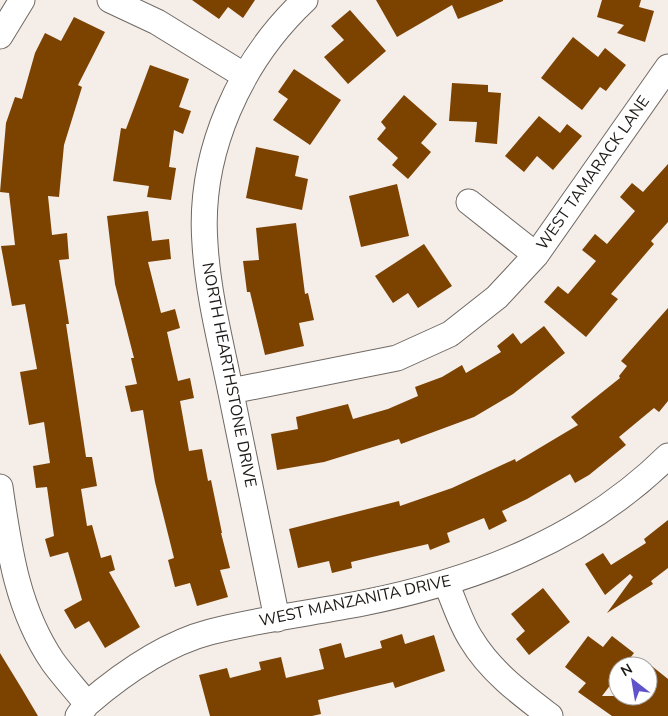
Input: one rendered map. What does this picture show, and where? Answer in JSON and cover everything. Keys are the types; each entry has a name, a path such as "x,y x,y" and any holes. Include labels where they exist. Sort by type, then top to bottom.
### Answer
{"street":[{"path":"0,36 22,0"},
{"path":"110,0 157,22 245,76"},
{"name":"NORTH HEARTHSTONE DRIVE","path":"277,619 214,311 205,244 204,216 216,145 245,76 288,16 305,0"},
{"name":"WEST TAMARACK LANE","path":"231,391 397,358 450,334 498,297 536,255 668,67"},
{"name":"WEST TAMARACK LANE","path":"469,202 536,255"},
{"name":"WEST MANZANITA DRIVE","path":"82,710 134,667 171,648 209,632 364,603 446,583 548,544 597,514 650,473 668,456"},
{"path":"0,487 11,561 20,596 36,632 82,710"},
{"path":"446,583 470,638 488,663 521,694 550,716"}],"building":[{"path":"192,0 255,0 243,18 228,7 219,19"},
{"path":"376,0 503,1 458,19 452,5 397,37"},
{"path":"602,0 641,0 639,7 654,11 645,42 617,33 624,25 597,17"},
{"path":"350,10 386,51 348,84 324,57 344,40 331,26"},
{"path":"74,17 105,32 78,85 82,87 64,145 59,197 48,196 52,235 67,233 69,259 59,260 69,324 66,324 86,457 92,457 97,486 81,489 87,526 92,525 101,558 111,555 115,570 109,572 140,627 105,648 89,621 75,629 64,610 82,600 68,552 50,557 45,539 54,536 47,487 36,488 33,466 50,463 44,422 29,425 20,372 37,369 25,304 12,306 1,246 15,245 9,193 0,192 6,123 15,97 22,99 35,53 45,33 61,41"},
{"path":"573,37 598,57 605,48 626,65 606,91 600,87 582,110 541,78"},
{"path":"150,65 189,79 179,107 191,111 183,134 174,130 169,167 176,168 171,200 147,197 149,186 113,181 121,128 126,129"},
{"path":"294,69 341,100 310,145 273,120 288,99 278,92"},
{"path":"452,83 488,85 488,92 501,93 497,144 475,142 477,122 449,121"},
{"path":"404,95 437,124 421,143 431,152 408,179 392,165 398,158 377,139 386,128 381,122"},
{"path":"539,116 560,133 567,124 582,136 553,170 537,156 524,172 505,156"},
{"path":"256,147 299,156 295,176 308,179 302,210 246,198"},
{"path":"668,164 668,222 651,241 654,244 611,294 618,299 586,337 544,302 558,286 568,294 596,261 582,250 595,234 607,244 635,211 620,197 632,183 643,192"},
{"path":"397,184 409,236 361,247 349,196"},
{"path":"148,211 152,241 169,239 171,259 148,262 161,313 175,309 180,328 167,332 178,381 190,378 194,398 180,401 189,451 202,449 208,481 211,480 230,568 220,570 228,597 197,606 190,583 175,587 168,560 174,558 155,482 143,410 131,412 125,386 137,384 131,358 134,358 115,284 107,216"},
{"path":"296,223 305,294 308,293 314,320 299,323 304,346 265,355 250,292 247,292 243,261 259,260 256,228"},
{"path":"424,244 452,286 418,308 408,293 393,303 375,276"},
{"path":"668,308 668,401 659,412 654,408 619,437 626,445 589,475 575,483 570,474 502,511 507,521 489,530 484,518 447,533 450,542 430,550 428,544 351,562 352,568 332,573 329,561 298,568 289,529 399,501 400,506 452,488 515,459 516,462 578,425 571,417 620,378 619,376 627,366 621,361"},
{"path":"544,326 565,353 513,394 474,417 401,444 399,439 324,462 277,470 271,434 298,429 296,417 348,404 353,419 388,409 418,396 415,387 442,377 462,365 466,373 501,352 497,346 513,333 521,344"},
{"path":"668,520 668,568 651,581 653,584 607,613 633,577 630,574 605,595 585,564 603,553 611,565 646,543 644,539"},
{"path":"543,588 570,622 529,655 516,639 525,631 511,614"},
{"path":"402,634 405,644 434,635 445,671 395,688 393,682 318,700 321,714 312,716 210,716 199,675 227,668 230,678 261,670 259,662 281,657 286,678 324,669 319,649 341,643 345,658 382,648 380,641"},
{"path":"588,636 603,647 612,636 634,653 632,656 608,656 608,688 602,696 608,696 608,706 658,706 658,671 668,679 668,716 612,716 578,692 586,683 565,667"},
{"path":"0,653 22,689 38,716 0,716"}]}
